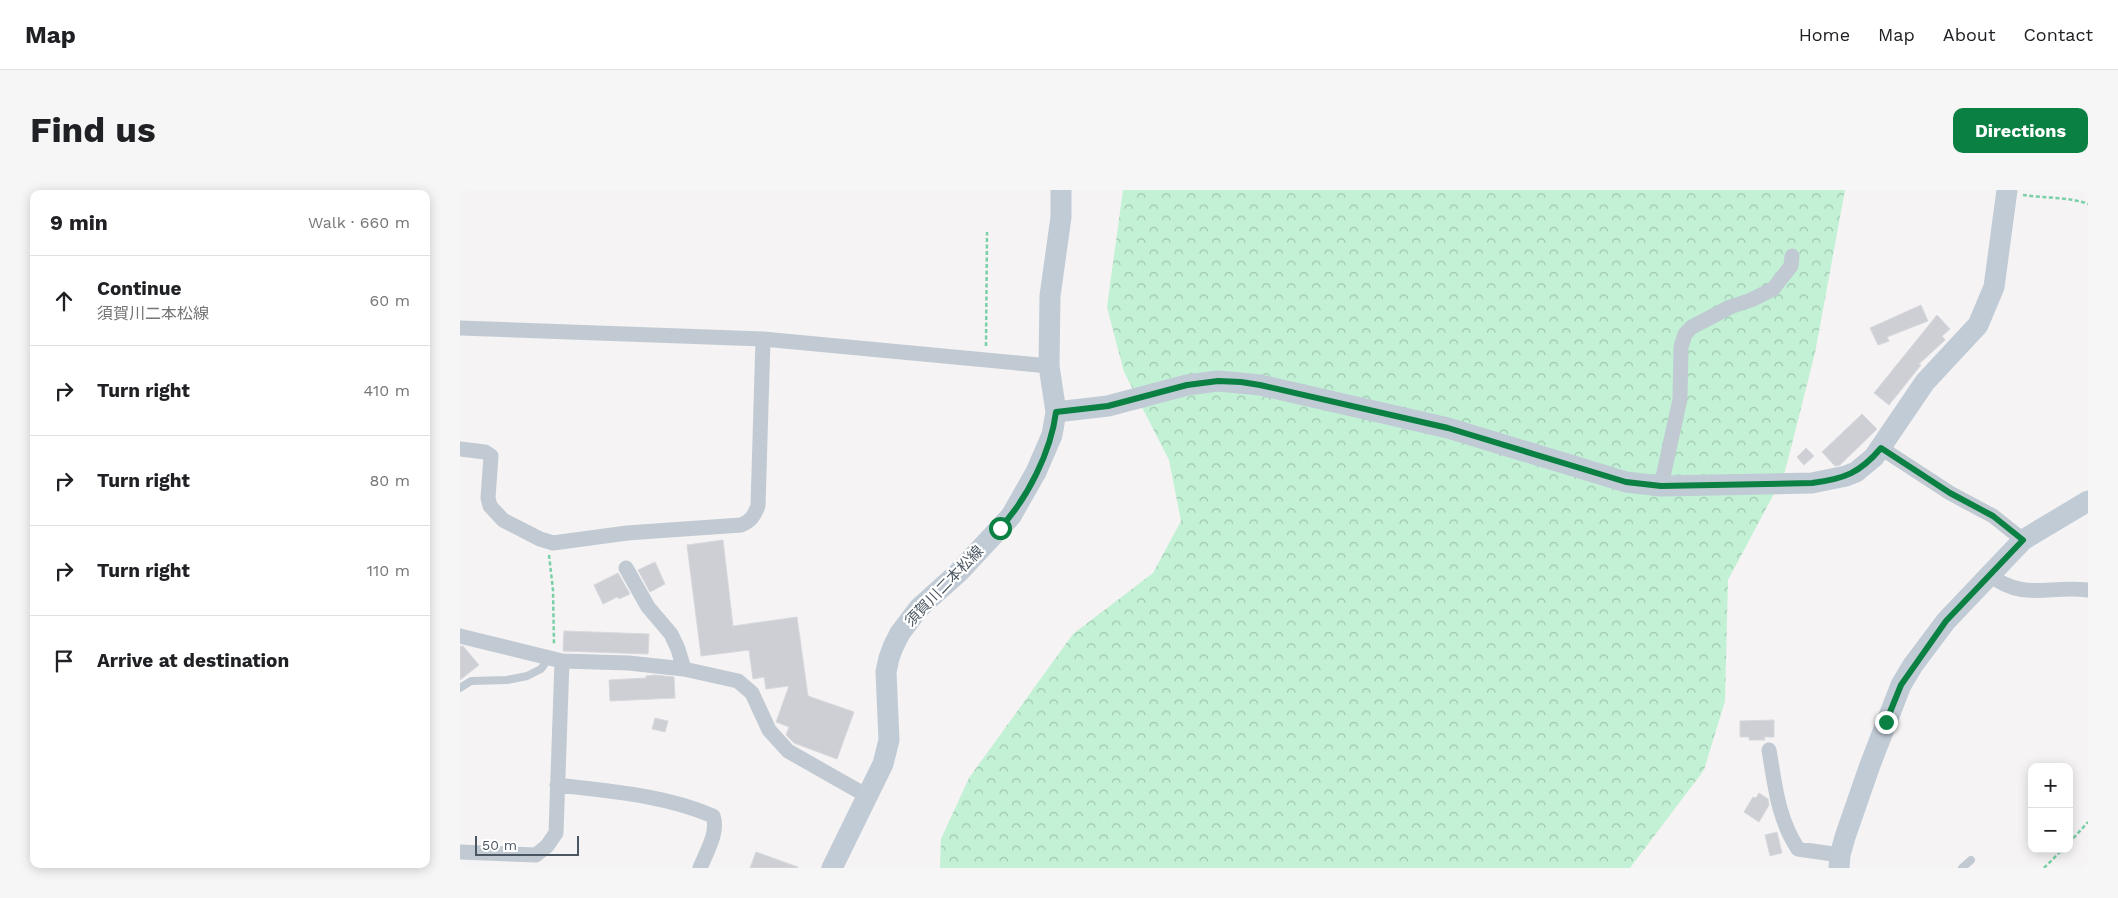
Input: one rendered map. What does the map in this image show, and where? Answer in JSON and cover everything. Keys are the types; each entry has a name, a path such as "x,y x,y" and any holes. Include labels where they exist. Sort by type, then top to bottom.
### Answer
{"street":[{"name":"須賀川二本松線","path":"832,868 869,797 883,764 889,740 886,672 893,647 900,633 919,608 959,572 1011,516 1022,500 1046,450 1054,427 1056,412 1049,366 1050,296 1062,217 1062,190"},
{"path":"1056,412 1108,406 1187,385 1218,381 1260,385 1448,428 1626,482 1661,486 1812,483 1831,480 1856,472 1881,448 1925,382 1978,325 1994,287 2007,192"},
{"path":"1661,486 1680,399 1681,347 1686,334 1692,327 1730,307 1751,300 1772,289 1791,266 1792,256"},
{"path":"460,328 763,339 1049,366"},
{"path":"460,449 485,452 491,456 488,498 490,506 503,520 553,543 627,533 727,527 749,522 755,515 758,506 760,485 763,339"},
{"path":"1881,448 1950,493 1993,516 2023,540"},
{"path":"1769,750 1779,810 1788,835 1798,849 1840,862 1870,765 1901,685 1946,621 1988,574 2023,540 2088,501"},
{"path":"626,568 648,607 670,634 678,649 684,669"},
{"path":"1988,574 2000,583 2019,590 2040,591 2071,588 2088,590"},
{"path":"460,636 555,659 629,663 684,669 738,681 752,693 769,730 788,752 869,797"},
{"path":"460,852 536,855 547,846 556,833 555,659"},
{"path":"557,786 648,798 700,810 713,816 716,822 715,830 700,868"}],"lane":[{"path":"460,688 471,681 507,680 526,676 542,669 555,659"},
{"path":"1962,868 1971,860"}],"path":[{"path":"2007,192 2051,199 2077,199 2088,204"},
{"path":"986,359 987,232"},
{"path":"548,541 553,590 555,659"},
{"path":"2073,839 2088,822"},
{"path":"2044,868 2059,853"}],"green space":[{"path":"1123,190 1845,190 1815,353 1784,475 1728,580 1725,701 1704,770 1630,868 940,868 941,839 969,778 1073,634 1153,573 1181,521 1169,460 1124,372 1107,307"}],"building":[{"path":"1921,305 1928,321 1887,337 1889,341 1878,345 1870,328"},
{"path":"1937,315 1950,329 1942,336 1945,340 1919,364 1921,365 1889,405 1874,393"},
{"path":"1862,414 1877,429 1840,465 1835,466 1822,452"},
{"path":"1806,448 1814,456 1804,465 1797,457"},
{"path":"723,540 733,626 797,617 808,696 854,712 837,759 794,743 786,735 789,727 776,722 789,686 766,689 764,677 753,679 749,650 701,656 687,545"},
{"path":"655,562 665,584 650,592 638,570"},
{"path":"618,573 630,594 619,599 617,597 603,604 594,585"},
{"path":"564,631 649,634 648,654 563,651"},
{"path":"460,646 463,646 479,665 460,680"},
{"path":"646,676 674,677 675,698 610,701 609,680 646,678"},
{"path":"655,718 668,721 665,732 652,729"},
{"path":"1774,720 1774,737 1764,737 1765,740 1749,740 1749,737 1740,737 1740,721"},
{"path":"1759,793 1768,799 1769,805 1759,822 1744,812 1753,797 1756,798"},
{"path":"1777,832 1782,853 1770,856 1765,835"},
{"path":"756,852 798,867 750,868"}],"route":[{"path":"1000,528 1022,500 1036,472 1052,436 1056,412 1108,406 1187,385 1218,381 1260,385 1448,428 1626,482 1661,486 1812,483 1831,480 1856,472 1881,448 1950,493 1993,516 2023,540 2004,557 1946,621 1913,665 1901,685 1886,722"}]}
